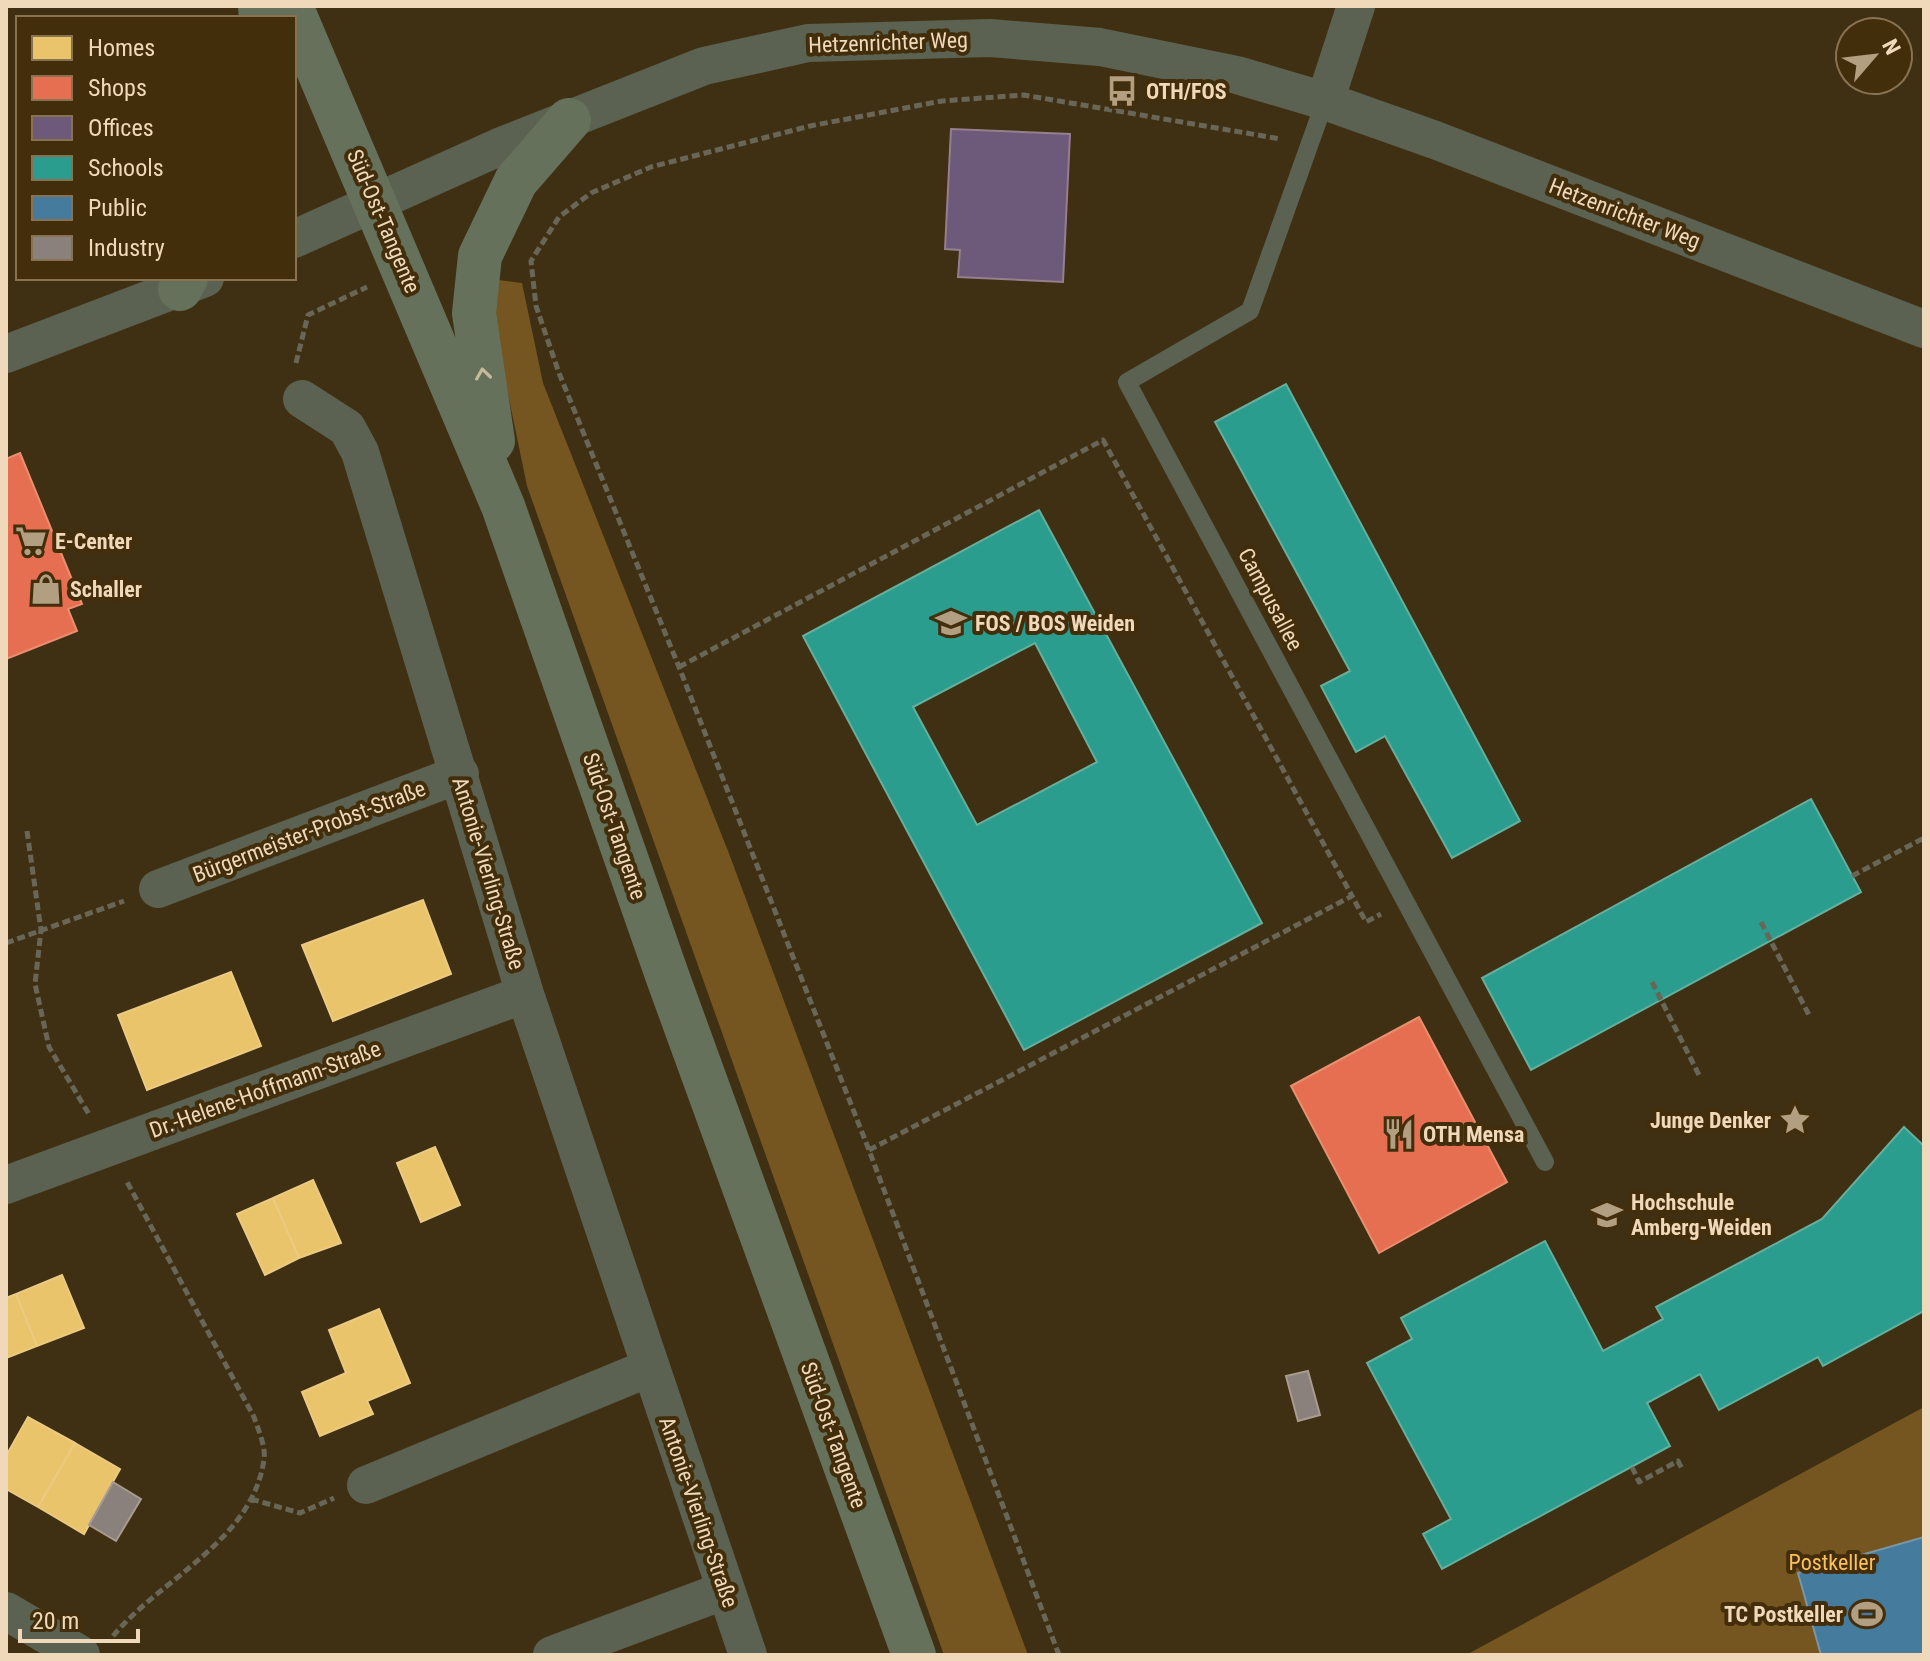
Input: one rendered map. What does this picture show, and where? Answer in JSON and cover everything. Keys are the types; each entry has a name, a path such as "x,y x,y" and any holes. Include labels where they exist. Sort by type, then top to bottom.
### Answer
{"main road":[{"name":"Süd-Ost-Tangente","path":"296,17 377,202 503,506 668,978 914,1655"},
{"path":"503,506 474,313 480,256 516,181 569,120"}],"street":[{"path":"1325,101 1356,6"},
{"name":"Hetzenrichter Weg","path":"377,202 704,66 808,43 990,38 1100,47 1237,75 1325,101 1449,145 1924,329"},
{"path":"296,238 377,202"},
{"path":"6,354 190,282"},
{"name":"Antonie-Vierling-Straße","path":"302,399 347,428 360,452 525,994 748,1655"},
{"name":"Bürgermeister-Probst-Straße","path":"158,889 460,774"},
{"name":"Dr.-Helene-Hoffmann-Straße","path":"6,1185 525,994"},
{"path":"366,1485 649,1368"},
{"path":"552,1655 726,1590"},
{"path":"6,1611 92,1651"}],"lane":[{"name":"Campusallee","path":"1325,101 1250,311 1127,382 1545,1162"}],"path":[{"path":"1116,110 1122,91"},
{"path":"1059,1655 869,1150 679,667 559,373 536,306 531,261 559,217 591,193 651,167 810,126 942,101 1024,95 1287,141 1325,101"},
{"path":"679,667 1103,440 1366,922 1407,901"},
{"path":"27,831 41,930 35,984 49,1047 108,1146 254,1417 265,1457 251,1499 223,1537 92,1651"},
{"path":"1852,876 1924,838"},
{"path":"6,943 158,889"},
{"path":"869,1150 1352,896"},
{"path":"1761,922 1810,1017"},
{"path":"1652,982 1700,1077"},
{"path":"1632,1467 1639,1482 1678,1461 1682,1469"},
{"path":"251,1499 300,1513 366,1485"}],"green space":[{"path":"484,278 522,283 543,383 728,851 1028,1655 944,1655 527,486"},
{"name":"Postkeller","path":"1924,1407 1924,1655 1466,1655"}],"building: Homes":[{"path":"423,900 451,974 333,1021 302,945"},
{"path":"231,972 261,1046 147,1090 118,1015"},
{"path":"435,1147 460,1205 421,1222 397,1163"},
{"path":"313,1180 341,1243 299,1258 273,1198"},
{"path":"273,1198 299,1258 265,1275 237,1214"},
{"path":"62,1275 84,1328 37,1346 16,1294"},
{"path":"16,1294 37,1346 6,1358 6,1298"},
{"path":"379,1309 410,1383 367,1401 373,1414 320,1436 302,1392 346,1373 329,1330"},
{"path":"28,1417 75,1443 38,1507 6,1489 6,1456"},
{"path":"75,1443 120,1469 84,1534 38,1507"}],"building: Shops":[{"name":"E-Center","path":"20,453 82,604 68,609 77,631 6,659 6,459"},
{"name":"OTH Mensa","path":"1419,1017 1507,1182 1379,1253 1291,1086"}],"building: Offices":[{"path":"951,129 1070,134 1063,282 958,277 960,250 945,249"}],"building: Schools":[{"path":"1286,384 1520,821 1452,858 1385,736 1356,752 1321,686 1350,671 1215,422"},
{"path":"1039,510 1262,923 1024,1050 803,636","holes":["1035,643 1097,762 977,825 913,707"]},
{"path":"1811,799 1861,892 1531,1070 1482,978"},
{"path":"1904,1127 1924,1146 1924,1311 1823,1366 1818,1357 1719,1410 1700,1374 1647,1403 1670,1446 1442,1569 1423,1534 1451,1519 1367,1363 1412,1339 1401,1318 1545,1241 1603,1351 1663,1319 1656,1307 1822,1219"}],"building: Public":[{"name":"TC Postkeller","path":"1924,1537 1924,1655 1821,1655 1798,1573"}],"building: Industry":[{"path":"1308,1371 1320,1415 1298,1421 1286,1376"},
{"path":"113,1482 141,1499 116,1541 89,1525"}],"place":[{"name":"OTH/FOS","path":"1122,91"},
{"name":"E-Center","path":"31,541"},
{"name":"Schaller","path":"46,589"},
{"name":"FOS / BOS Weiden","path":"951,623"},
{"name":"Junge Denker","path":"1795,1120"},
{"name":"OTH Mensa","path":"1399,1134"},
{"name":"Hochschule Amberg-Weiden","path":"1607,1215"},
{"name":"TC Postkeller","path":"1867,1614"}]}
